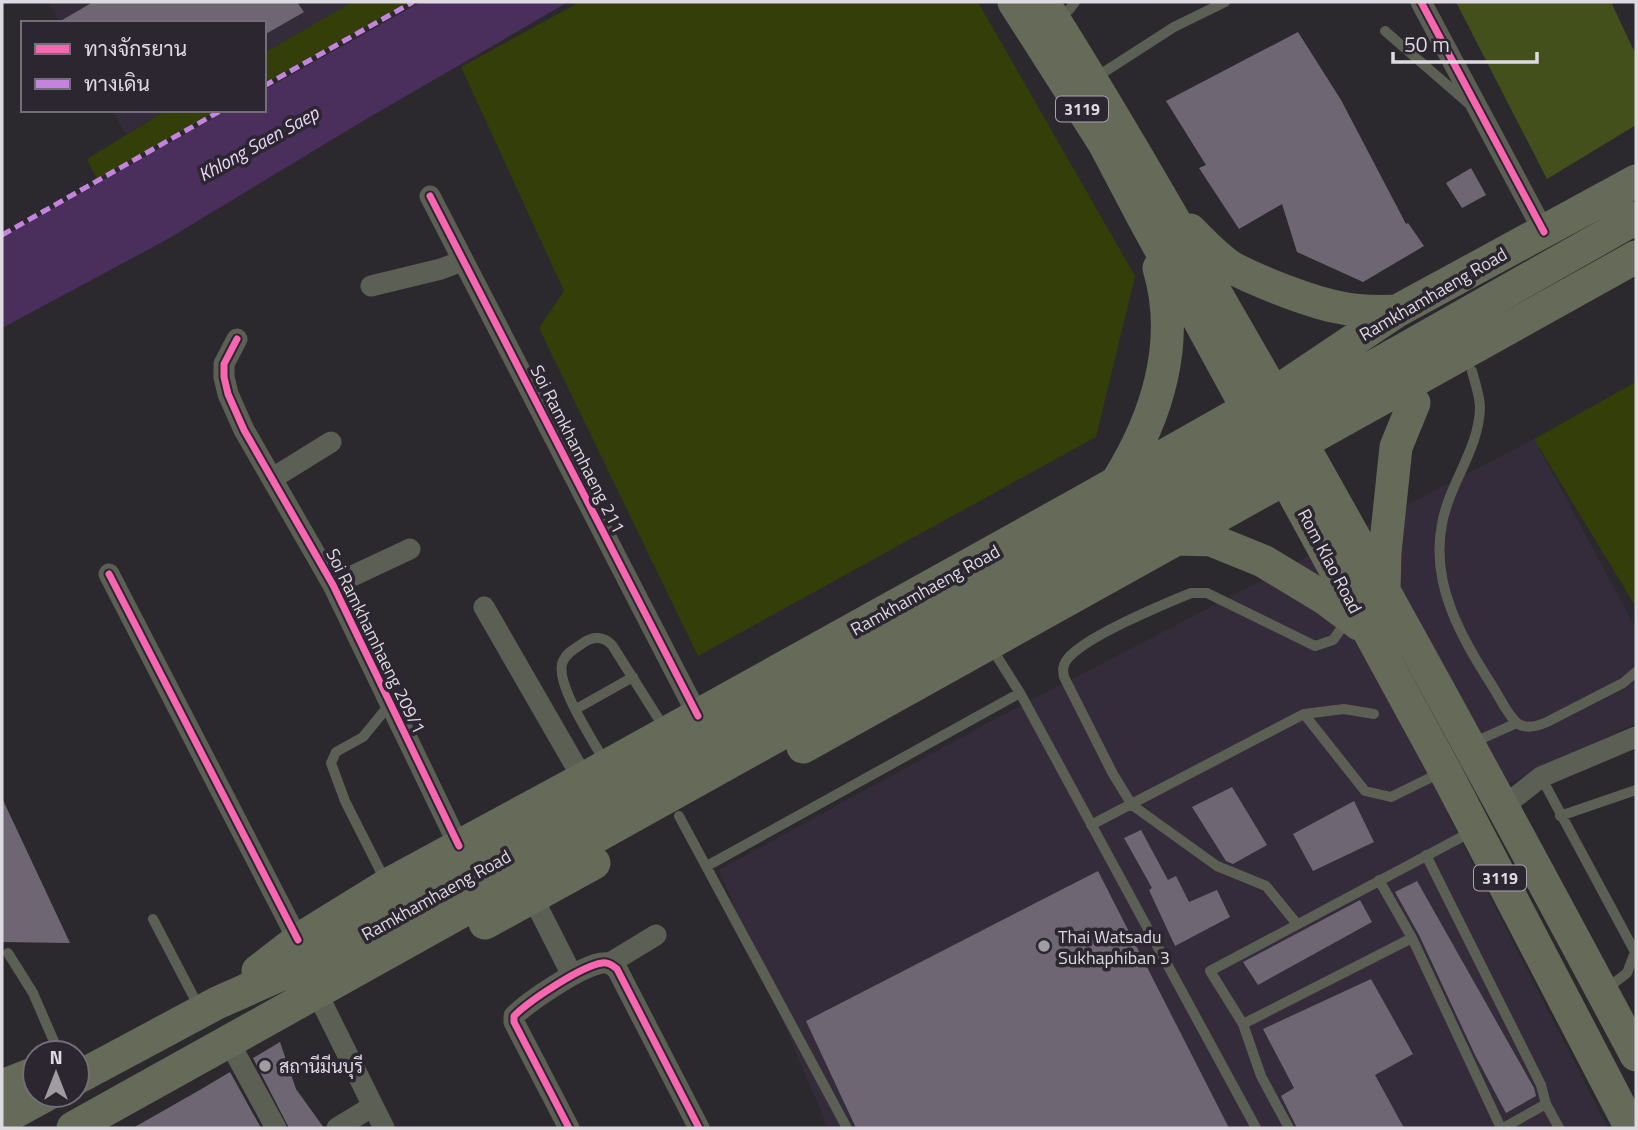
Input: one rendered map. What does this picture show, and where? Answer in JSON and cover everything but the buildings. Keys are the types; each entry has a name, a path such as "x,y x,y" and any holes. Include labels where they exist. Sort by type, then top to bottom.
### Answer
{"main road":[{"path":"991,2 1062,103 1117,142"},
{"name":"Rom Klao Road","path":"1014,2 1117,142"},
{"path":"1063,4 1085,36 1101,74 1117,142"},
{"name":"Rom Klao Road","path":"1063,4 1117,142 1156,214 1299,470 1384,589 1635,1048"},
{"name":"Ramkhamhaeng Road","path":"209,1007 298,940 387,885 595,773 1104,490 1260,401 1396,311 1636,181"},
{"path":"1156,214 1231,267 1257,280 1333,307 1368,313 1396,311"},
{"path":"1104,490 1136,451 1151,418 1165,357 1167,300 1156,214"},
{"name":"Ramkhamhaeng Road","path":"80,1127 587,827 1636,218"},
{"name":"Ramkhamhaeng Road","path":"91,1071 209,1007 300,966 587,827 1636,257"},
{"name":"Ramkhamhaeng Road","path":"228,1040 383,977 533,898 1179,539 1414,403 1636,284"},
{"path":"1430,293 1372,339 1364,350 1363,368 1372,382 1385,390 1400,390 1465,375"},
{"path":"1384,589 1385,552 1396,447 1414,403"},
{"path":"1104,490 1168,469 1181,469 1191,476 1193,487 1190,499 1178,516 1125,569"},
{"name":"Rom Klao Road","path":"1299,470 1358,623 1445,771 1631,1128"},
{"path":"1179,539 1211,540 1263,561 1326,599 1358,623"},
{"path":"91,1062 111,1060"},
{"path":"2,1086 21,1079"},
{"path":"2,1119 21,1109"}],"street":[{"path":"1421,2 1544,232"},
{"name":"Soi Ramkhamhaeng 211","path":"430,196 698,716"},
{"path":"371,286 441,269 462,261"},
{"name":"Soi Ramkhamhaeng 209/1","path":"237,339 225,364 224,377 228,394 244,430 333,585 459,846"},
{"path":"272,478 331,442"},
{"path":"333,585 410,549"},
{"path":"109,574 298,940"},
{"path":"484,607 595,773"},
{"path":"1504,806 1541,777 1636,737"},
{"path":"533,898 572,975"},
{"path":"569,1128 514,1022 514,1016 572,975 601,963 610,963 656,935"},
{"path":"610,963 617,969 699,1128"},
{"path":"322,1003 384,1128"},
{"path":"228,1040 276,1128"},
{"path":"337,1128 373,1106"}],"lane":[{"path":"1101,74 1174,27 1224,2"},
{"path":"1385,31 1480,114"},
{"path":"1465,375 1480,405 1479,414 1470,452 1444,514 1440,534 1441,569 1454,621 1478,664 1517,723 1526,727 1547,722 1623,683 1636,672"},
{"path":"1297,925 1266,886 1217,866 1132,805 1113,774 1064,677 1063,667 1067,658 1091,641 1191,593 1207,593 1315,646 1332,640 1358,623"},
{"path":"595,773 576,709 560,670 569,652 589,639 607,640 667,733"},
{"path":"989,645 1020,693 1256,1128"},
{"path":"576,709 633,677"},
{"path":"707,866 1020,693"},
{"path":"387,885 345,801 331,763 336,752 363,737 390,704"},
{"path":"1091,825 1304,714 1344,709 1374,714"},
{"path":"1304,714 1365,791 1391,797 1445,771"},
{"path":"1470,744 1517,723"},
{"path":"1541,777 1636,952 1627,973 1603,992"},
{"path":"1560,816 1636,790"},
{"path":"679,816 809,1062 847,1128"},
{"path":"1289,1128 1261,1076 1243,1024 1210,971 1475,830"},
{"path":"1426,856 1541,1085 1546,1104 1559,1128"},
{"path":"1379,880 1412,938 1502,1128 1546,1104"},
{"path":"153,919 209,1007"},
{"path":"1243,1024 1412,938"},
{"path":"8,953 33,993 53,1039"}],"shaded area":[{"path":"48,2 352,2 266,52 266,21 60,21"},
{"path":"113,112 164,112 126,134"},
{"path":"1534,439 1636,629 1636,723 1447,813 1608,1128 828,1128 719,870 999,717"}],"green space":[{"path":"352,2 410,2 266,83 266,52"},
{"path":"580,2 978,2 1135,276 1096,437 698,656 539,328 564,291 461,67"},
{"path":"1456,2 1611,2 1636,55 1636,125 1547,179"},
{"path":"164,112 214,112 97,179 87,159"},
{"path":"1636,382 1636,607 1534,439"}],"water":[{"name":"Khlong Saen Saep","path":"421,2 568,2 166,240 2,328 2,237 224,112 266,112 266,89"}],"marked path":[{"path":"266,85 413,2"},
{"path":"2,235 218,112"}],"cycle path":[{"path":"1421,2 1544,232"},
{"path":"430,196 698,716"},
{"path":"237,339 224,364 228,394 244,430 333,585 459,846"},
{"path":"109,574 298,940"},
{"path":"569,1128 514,1022 514,1016 569,977 604,963 617,969 699,1128"}],"place":[{"name":"Thai Watsadu Sukhaphiban 3","path":"1044,946"},
{"name":"สถานีมีนบุรี","path":"265,1066"}]}
